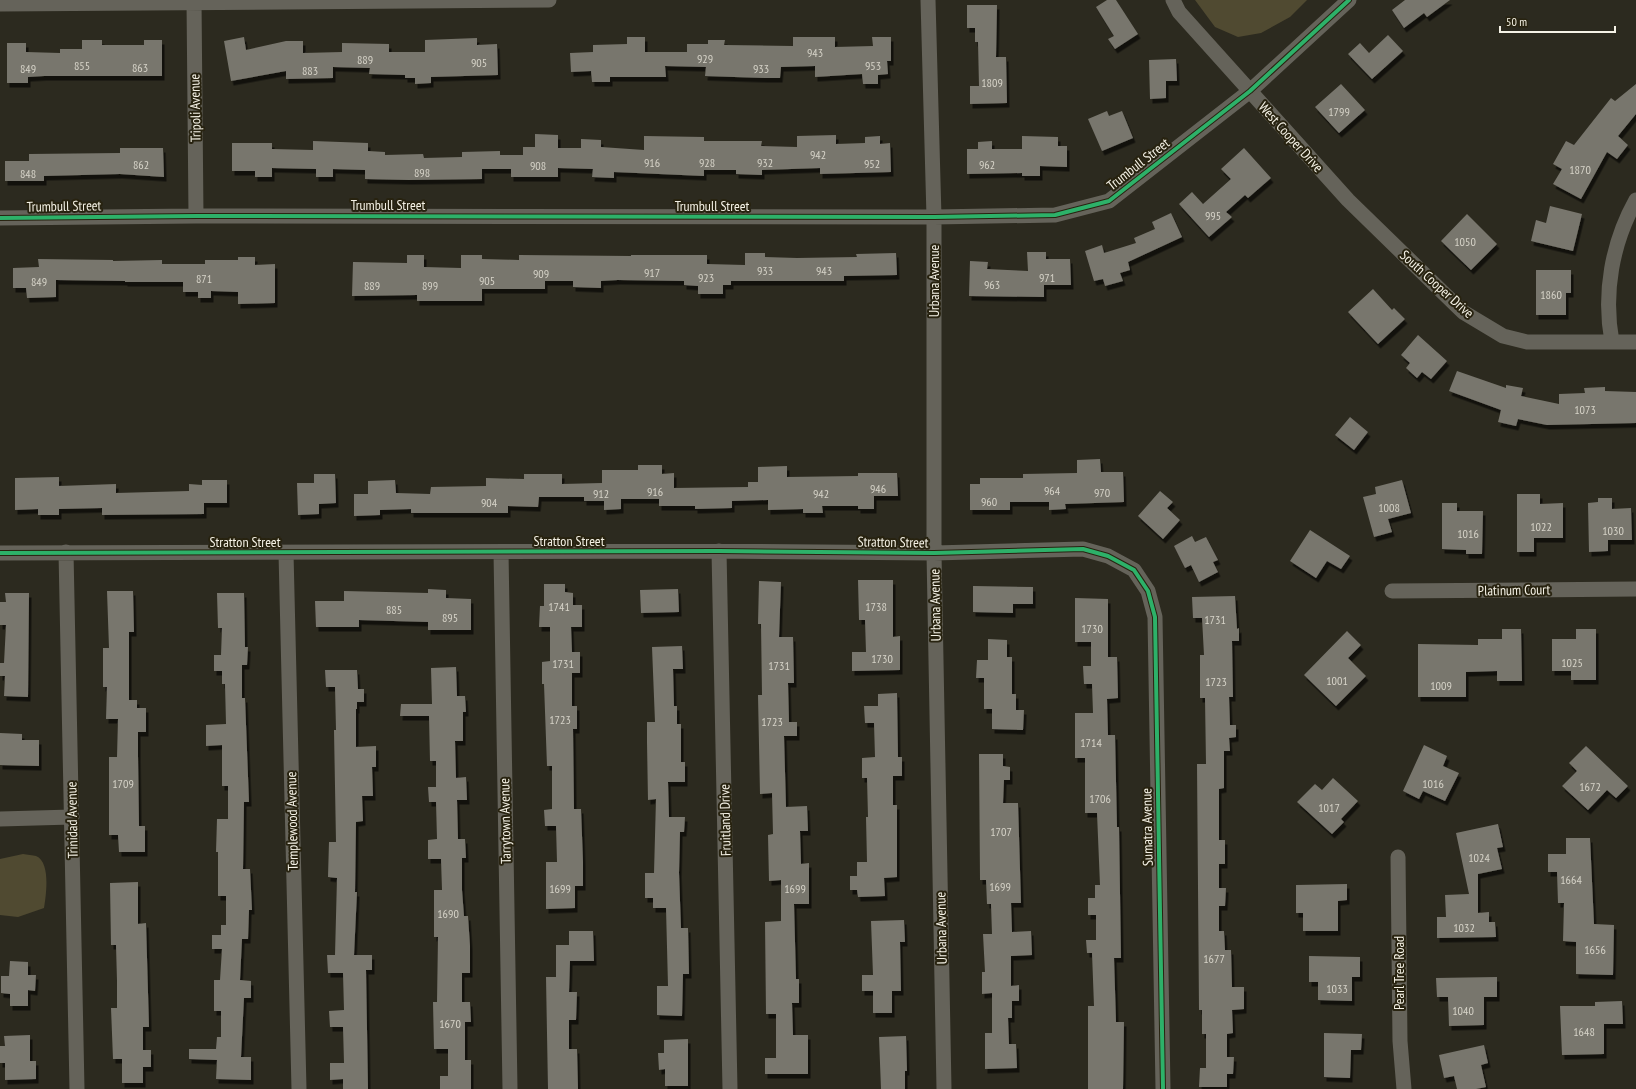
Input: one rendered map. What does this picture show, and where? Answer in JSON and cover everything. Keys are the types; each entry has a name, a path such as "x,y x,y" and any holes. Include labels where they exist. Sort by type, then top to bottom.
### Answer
{"street":[{"path":"0,4 194,1 549,0"},
{"name":"Urbana Avenue","path":"928,0 934,217 934,553 944,1089"},
{"name":"West Cooper Drive","path":"1173,0 1179,12 1348,200"},
{"name":"Trumbull Street","path":"0,218 196,216 934,217 1055,215 1109,201 1250,91 1349,0"},
{"name":"Tripoli Avenue","path":"194,1 196,216"},
{"name":"South Cooper Drive","path":"1348,200 1463,312 1503,336 1527,342 1636,342"},
{"path":"1612,342 1609,324 1610,268 1624,221 1636,200"},
{"name":"Stratton Street","path":"0,553 719,551 934,553 1083,548 1108,556 1134,570"},
{"name":"Fruitland Drive","path":"719,551 730,1089"},
{"name":"Trinidad Avenue","path":"66,552 76,1089"},
{"name":"Tarrytown Avenue","path":"501,552 510,1089"},
{"name":"Templewood Avenue","path":"286,553 299,1089"},
{"name":"Sumatra Avenue","path":"1134,570 1148,591 1155,617 1163,1089"},
{"name":"Platinum Court","path":"1392,591 1636,588"},
{"path":"0,819 72,817"},
{"name":"Pearl Tree Road","path":"1398,857 1400,1041 1404,1089"}],"shaded area":[{"path":"1195,0 1307,0 1290,17 1261,33 1238,37 1215,27"},
{"path":"23,854 36,856 41,859 44,865 46,872 46,896 44,908 18,917 0,915 0,859"}],"building":[{"path":"1107,0 1116,0 1138,34 1115,49 1108,39 1114,36 1096,7"},
{"path":"1405,0 1450,0 1427,17 1424,13 1404,28 1392,10"},
{"path":"967,5 997,5 996,57 1006,57 1007,103 970,104 970,86 979,86 978,42 975,42 975,28 967,28"},
{"path":"1388,35 1403,51 1372,79 1348,54 1360,43 1369,53"},
{"path":"244,37 246,50 286,41 303,41 303,53 342,52 342,43 389,44 389,52 425,52 425,40 477,38 477,45 497,44 498,75 431,77 431,83 415,84 415,78 405,78 405,75 369,74 370,68 333,67 333,78 286,79 286,71 231,81 224,41"},
{"path":"627,37 645,37 645,52 687,52 687,44 708,44 708,40 725,40 724,45 793,46 793,37 835,37 835,47 873,46 872,37 891,37 891,61 887,61 888,74 878,75 878,84 863,84 862,74 815,77 815,66 781,67 780,78 705,76 706,67 665,66 666,77 610,77 610,82 592,82 591,71 571,72 570,53 593,52 593,45 627,44"},
{"path":"82,40 102,40 102,45 144,45 144,40 162,40 162,76 44,76 28,77 28,83 7,83 7,43 26,43 26,52 60,53 60,49 82,49"},
{"path":"1176,59 1177,81 1166,81 1166,98 1150,99 1149,60"},
{"path":"1341,84 1365,110 1339,133 1315,107"},
{"path":"1636,84 1636,114 1618,136 1628,145 1617,159 1607,152 1581,199 1553,184 1562,169 1553,164 1566,141 1574,145 1611,98 1615,101"},
{"path":"1107,111 1109,116 1122,111 1133,138 1102,151 1088,119"},
{"path":"535,134 558,135 558,148 581,148 581,139 601,140 601,147 644,150 644,136 704,137 704,141 762,141 761,146 797,147 797,136 836,135 836,144 865,143 865,137 880,136 880,144 890,143 891,172 820,174 820,168 762,170 762,175 736,174 736,170 704,170 704,176 614,172 614,178 592,177 593,169 558,168 558,177 511,177 511,169 482,169 482,179 409,180 365,179 365,170 333,169 333,177 316,177 316,169 272,168 272,177 255,177 255,171 232,171 232,143 272,143 272,149 313,150 313,141 368,143 368,151 385,152 385,155 423,154 424,158 462,157 462,152 500,151 500,155 523,155 523,147 535,147"},
{"path":"1022,136 1058,137 1058,146 1067,146 1067,167 1040,166 1040,176 1022,176 1022,173 967,174 967,149 978,149 978,142 992,141 992,149 1022,149"},
{"path":"120,148 163,148 164,177 120,174 44,176 44,181 5,181 5,161 29,161 29,154 120,153"},
{"path":"1244,148 1271,178 1248,198 1245,195 1226,212 1232,217 1209,237 1179,204 1192,192 1203,204 1231,179 1221,169"},
{"path":"1550,206 1582,214 1573,251 1531,241 1536,220 1546,223"},
{"path":"1171,213 1182,237 1128,262 1130,270 1120,273 1123,281 1105,286 1103,279 1094,281 1085,251 1102,245 1104,253 1136,243 1134,238 1155,229 1152,222"},
{"path":"1467,214 1497,244 1471,270 1441,241"},
{"path":"1027,252 1046,252 1046,259 1070,259 1071,285 1044,285 1044,297 969,296 970,261 988,262 987,269 1028,271"},
{"path":"745,253 765,253 765,257 797,258 857,257 856,254 896,253 897,275 844,276 844,281 731,281 731,285 723,285 723,294 698,294 698,286 684,285 684,281 618,280 601,281 601,288 573,287 573,281 545,281 545,289 482,289 482,301 417,301 417,295 352,296 353,262 407,263 407,255 424,255 424,267 461,268 461,255 482,255 482,259 519,260 519,255 707,255 707,264 745,265"},
{"path":"238,257 255,257 255,265 275,264 275,303 238,304 238,292 211,291 211,298 198,298 198,292 183,292 183,282 56,280 56,297 27,298 26,288 13,288 13,268 39,267 38,259 113,261 162,260 162,264 205,264 205,260 238,260"},
{"path":"1536,270 1571,270 1571,293 1566,293 1566,315 1536,315"},
{"path":"1373,289 1392,310 1394,308 1405,319 1378,344 1348,312"},
{"path":"1418,335 1447,361 1431,379 1422,372 1417,378 1406,368 1410,363 1401,355"},
{"path":"1457,371 1506,388 1506,385 1523,388 1521,396 1559,404 1559,394 1585,393 1584,388 1605,387 1605,391 1636,392 1636,423 1547,425 1518,419 1516,426 1498,422 1501,410 1449,391"},
{"path":"1350,417 1368,432 1354,450 1335,435"},
{"path":"1100,459 1101,472 1123,472 1124,502 1065,504 1066,509 1049,510 1049,502 1010,502 1010,510 970,510 970,484 980,484 980,478 1023,478 1023,474 1077,473 1077,460"},
{"path":"638,465 662,465 662,474 674,473 674,488 748,487 748,482 758,482 758,467 787,466 787,477 858,476 858,473 897,473 898,496 874,496 874,509 858,509 858,506 822,506 823,513 803,513 803,509 768,510 768,500 732,501 732,508 695,509 695,506 659,506 659,499 621,499 621,509 604,510 604,501 584,501 584,497 539,497 538,507 508,506 508,513 411,513 411,509 380,510 380,515 354,516 354,494 368,494 368,481 395,480 396,493 430,494 431,487 486,486 486,478 524,479 524,474 562,474 562,484 602,483 602,470 638,470"},
{"path":"314,474 335,474 336,503 319,504 319,514 298,515 297,483 314,483"},
{"path":"59,477 59,486 116,484 116,493 189,491 189,484 202,485 202,480 227,480 227,503 204,503 204,514 102,515 102,508 59,509 59,515 38,515 38,509 15,510 15,478"},
{"path":"1402,480 1411,513 1388,519 1392,532 1374,537 1363,497 1376,494 1375,487"},
{"path":"1160,491 1173,502 1167,508 1180,520 1163,539 1138,516"},
{"path":"1517,494 1540,494 1540,504 1563,503 1563,538 1534,538 1534,552 1517,552"},
{"path":"1598,498 1612,498 1612,509 1631,508 1632,540 1608,540 1608,551 1589,552 1588,503 1598,502"},
{"path":"1442,503 1457,503 1457,511 1483,511 1482,554 1466,554 1466,550 1442,549"},
{"path":"1310,530 1350,556 1341,569 1327,561 1316,578 1290,561"},
{"path":"1192,536 1195,542 1206,537 1218,560 1213,562 1218,572 1199,582 1191,565 1185,568 1174,546"},
{"path":"858,580 893,580 893,637 900,636 900,670 852,671 852,652 866,652 865,620 859,620"},
{"path":"759,581 781,582 779,637 793,637 794,683 788,683 789,722 797,722 797,736 784,736 786,807 807,806 808,831 800,831 801,864 809,863 809,904 794,904 796,979 799,979 799,1003 792,1003 793,1035 808,1035 808,1074 765,1074 765,1058 776,1058 776,1014 766,1014 765,922 781,921 781,880 769,881 768,835 773,834 772,793 760,794 758,695 762,695 761,624 758,624"},
{"path":"544,584 565,584 565,592 573,593 573,605 582,605 582,627 571,627 572,652 580,652 580,673 572,673 572,706 577,706 577,729 573,729 574,809 581,809 583,862 583,886 575,886 575,908 546,909 546,862 557,862 556,826 545,826 544,810 552,809 552,766 547,766 544,684 542,684 542,662 550,661 550,627 539,627 540,606 544,606"},
{"path":"973,586 1033,587 1033,604 1013,604 1013,613 973,612"},
{"path":"428,589 446,590 446,598 471,599 471,630 428,630 428,622 359,620 359,627 316,627 315,601 344,601 344,591 428,593"},
{"path":"678,589 679,612 641,613 640,590"},
{"path":"107,591 133,591 134,632 129,632 129,700 137,700 137,708 146,708 146,732 138,732 139,826 145,826 145,852 119,852 118,835 109,835 109,757 117,757 118,719 106,719 107,687 103,687 103,648 109,648"},
{"path":"5,593 29,593 28,697 4,696 5,676 0,676 0,663 4,663 6,625 0,625 0,602 6,602"},
{"path":"217,593 244,593 245,647 248,647 247,665 242,665 242,698 245,698 249,802 244,802 243,869 250,869 252,910 249,910 248,939 242,939 240,980 251,981 251,998 244,998 241,1057 251,1057 251,1080 216,1079 217,1060 189,1059 189,1049 216,1049 217,1037 221,1037 221,1011 214,1011 214,980 220,980 222,949 212,949 212,935 221,935 221,925 226,925 226,896 218,896 218,852 216,852 217,819 228,819 228,786 222,786 222,745 206,746 206,725 226,724 225,684 222,684 222,671 214,671 214,655 221,655 222,628 218,628"},
{"path":"1235,596 1239,641 1232,641 1233,697 1229,697 1230,725 1236,725 1236,737 1229,738 1230,751 1224,751 1224,788 1219,789 1219,840 1225,840 1225,864 1219,864 1219,888 1226,888 1225,906 1219,906 1219,931 1224,931 1225,950 1231,950 1232,987 1244,987 1244,1009 1232,1010 1233,1033 1227,1034 1227,1057 1234,1057 1233,1074 1227,1074 1227,1087 1199,1087 1200,1068 1206,1068 1206,1034 1202,1034 1202,1010 1199,1010 1197,764 1206,764 1205,698 1200,698 1200,655 1204,655 1202,618 1193,618 1192,597"},
{"path":"1075,598 1108,599 1108,657 1117,657 1118,698 1107,699 1108,735 1115,735 1117,827 1119,827 1121,958 1114,958 1116,1022 1124,1022 1123,1089 1088,1089 1088,1006 1094,1006 1092,953 1087,953 1086,940 1096,940 1096,915 1088,915 1088,898 1095,898 1095,885 1100,885 1097,813 1085,813 1085,758 1075,758 1075,713 1093,713 1092,684 1084,684 1083,666 1091,666 1091,642 1075,642"},
{"path":"1502,629 1521,629 1522,681 1497,681 1497,671 1466,672 1466,697 1418,697 1418,644 1478,645 1478,639 1502,639"},
{"path":"1576,629 1596,629 1596,680 1571,680 1571,671 1552,671 1552,639 1576,639"},
{"path":"1347,631 1361,645 1348,658 1366,676 1336,706 1304,675"},
{"path":"988,639 1007,640 1007,657 1012,657 1012,694 1016,694 1016,710 1024,710 1023,730 992,729 992,709 984,709 984,678 976,678 977,660 988,660"},
{"path":"682,646 683,669 673,669 674,706 677,706 677,724 681,724 681,762 685,762 685,782 668,782 669,817 685,817 684,832 680,832 679,873 681,928 688,928 689,974 683,974 682,1016 657,1015 657,986 668,986 666,908 653,908 653,898 645,898 645,873 654,873 656,799 648,800 647,742 647,722 655,722 652,647"},
{"path":"456,667 457,696 465,696 466,712 463,712 463,741 455,741 456,778 466,777 467,800 457,800 458,839 465,839 466,858 462,858 462,890 464,916 468,916 470,973 462,973 462,1002 470,1002 471,1022 465,1022 465,1060 471,1060 471,1089 440,1089 440,1076 448,1076 448,1049 434,1049 433,1002 437,1002 438,937 434,937 434,890 442,890 441,859 428,859 428,840 437,839 436,802 429,802 428,787 436,787 436,761 430,761 429,716 400,716 401,704 432,704 431,668"},
{"path":"325,670 357,670 358,689 364,689 364,702 357,702 356,747 376,746 376,767 372,767 373,796 362,796 363,821 356,822 355,892 357,892 354,955 372,955 372,970 366,970 368,1089 343,1089 343,1079 330,1080 330,1063 344,1063 343,1027 330,1027 329,1011 344,1010 343,973 328,973 327,955 335,955 337,878 328,877 329,842 336,842 334,730 336,730 335,687 326,687"},
{"path":"897,693 898,757 902,757 902,776 893,776 893,805 897,805 897,877 884,878 885,896 858,897 857,890 850,890 850,876 857,876 857,862 867,862 867,778 862,778 862,758 875,757 874,723 865,723 864,706 878,706 878,694"},
{"path":"0,733 22,734 22,740 39,740 39,766 0,765"},
{"path":"1424,745 1447,756 1443,766 1459,773 1445,801 1423,791 1419,799 1403,791"},
{"path":"1586,746 1628,786 1616,798 1607,790 1588,810 1562,786 1577,771 1569,763"},
{"path":"979,754 1003,754 1003,766 1010,767 1010,780 1004,780 1003,803 1018,803 1021,903 1011,903 1012,932 1031,931 1032,955 1011,956 1011,986 1019,985 1019,1001 1012,1001 1012,1018 1008,1018 1009,1044 1016,1044 1017,1068 985,1069 985,1033 992,1033 992,993 982,994 982,972 985,972 983,934 992,934 991,904 987,904 986,880 980,880"},
{"path":"1333,778 1358,801 1341,819 1344,822 1332,834 1297,802 1315,784 1322,790"},
{"path":"1498,824 1503,847 1497,848 1502,869 1478,874 1478,913 1489,912 1489,922 1495,922 1496,937 1437,938 1437,917 1446,917 1445,895 1469,894 1456,833"},
{"path":"1566,838 1590,838 1594,924 1614,925 1613,975 1576,974 1576,942 1563,941 1564,903 1558,903 1557,872 1548,872 1548,854 1566,854"},
{"path":"138,882 138,924 146,923 149,1027 143,1027 143,1050 151,1050 151,1067 143,1067 143,1083 122,1083 122,1059 113,1059 111,1008 117,1008 117,981 116,945 111,945 110,883"},
{"path":"1347,884 1347,900 1338,901 1338,931 1303,931 1303,913 1296,913 1296,885"},
{"path":"904,920 905,942 900,942 901,991 892,991 892,1013 873,1013 873,991 862,991 862,975 873,975 871,921"},
{"path":"569,931 593,931 594,961 570,961 569,992 577,992 576,1020 569,1020 569,1049 577,1049 578,1089 548,1089 546,977 556,977 556,945 569,945"},
{"path":"1309,956 1360,957 1360,977 1352,977 1352,1001 1318,1000 1318,982 1309,982"},
{"path":"10,961 28,962 28,975 36,975 35,991 28,990 28,1006 10,1006 10,994 1,993 1,976 9,976"},
{"path":"1497,977 1497,997 1484,997 1484,1025 1449,1026 1448,997 1437,997 1436,978"},
{"path":"1622,1001 1623,1024 1604,1024 1604,1054 1562,1055 1560,1006 1595,1006 1595,1002"},
{"path":"1324,1033 1362,1034 1361,1050 1351,1050 1350,1078 1324,1077"},
{"path":"30,1035 30,1061 36,1061 36,1079 5,1080 5,1063 0,1063 0,1046 5,1046 4,1036"},
{"path":"906,1036 907,1071 905,1071 905,1089 881,1089 879,1037"},
{"path":"688,1039 688,1086 665,1086 665,1069 659,1070 658,1053 664,1053 664,1040"},
{"path":"1484,1045 1488,1063 1481,1065 1486,1087 1476,1089 1457,1089 1454,1076 1444,1078 1439,1055"}],"cycle path":[{"path":"0,218 196,216 934,217 1055,215 1109,201 1250,91 1349,0"},
{"path":"0,553 719,551 934,553 1083,549 1108,556 1134,570 1148,591 1155,617 1163,1089"}]}
